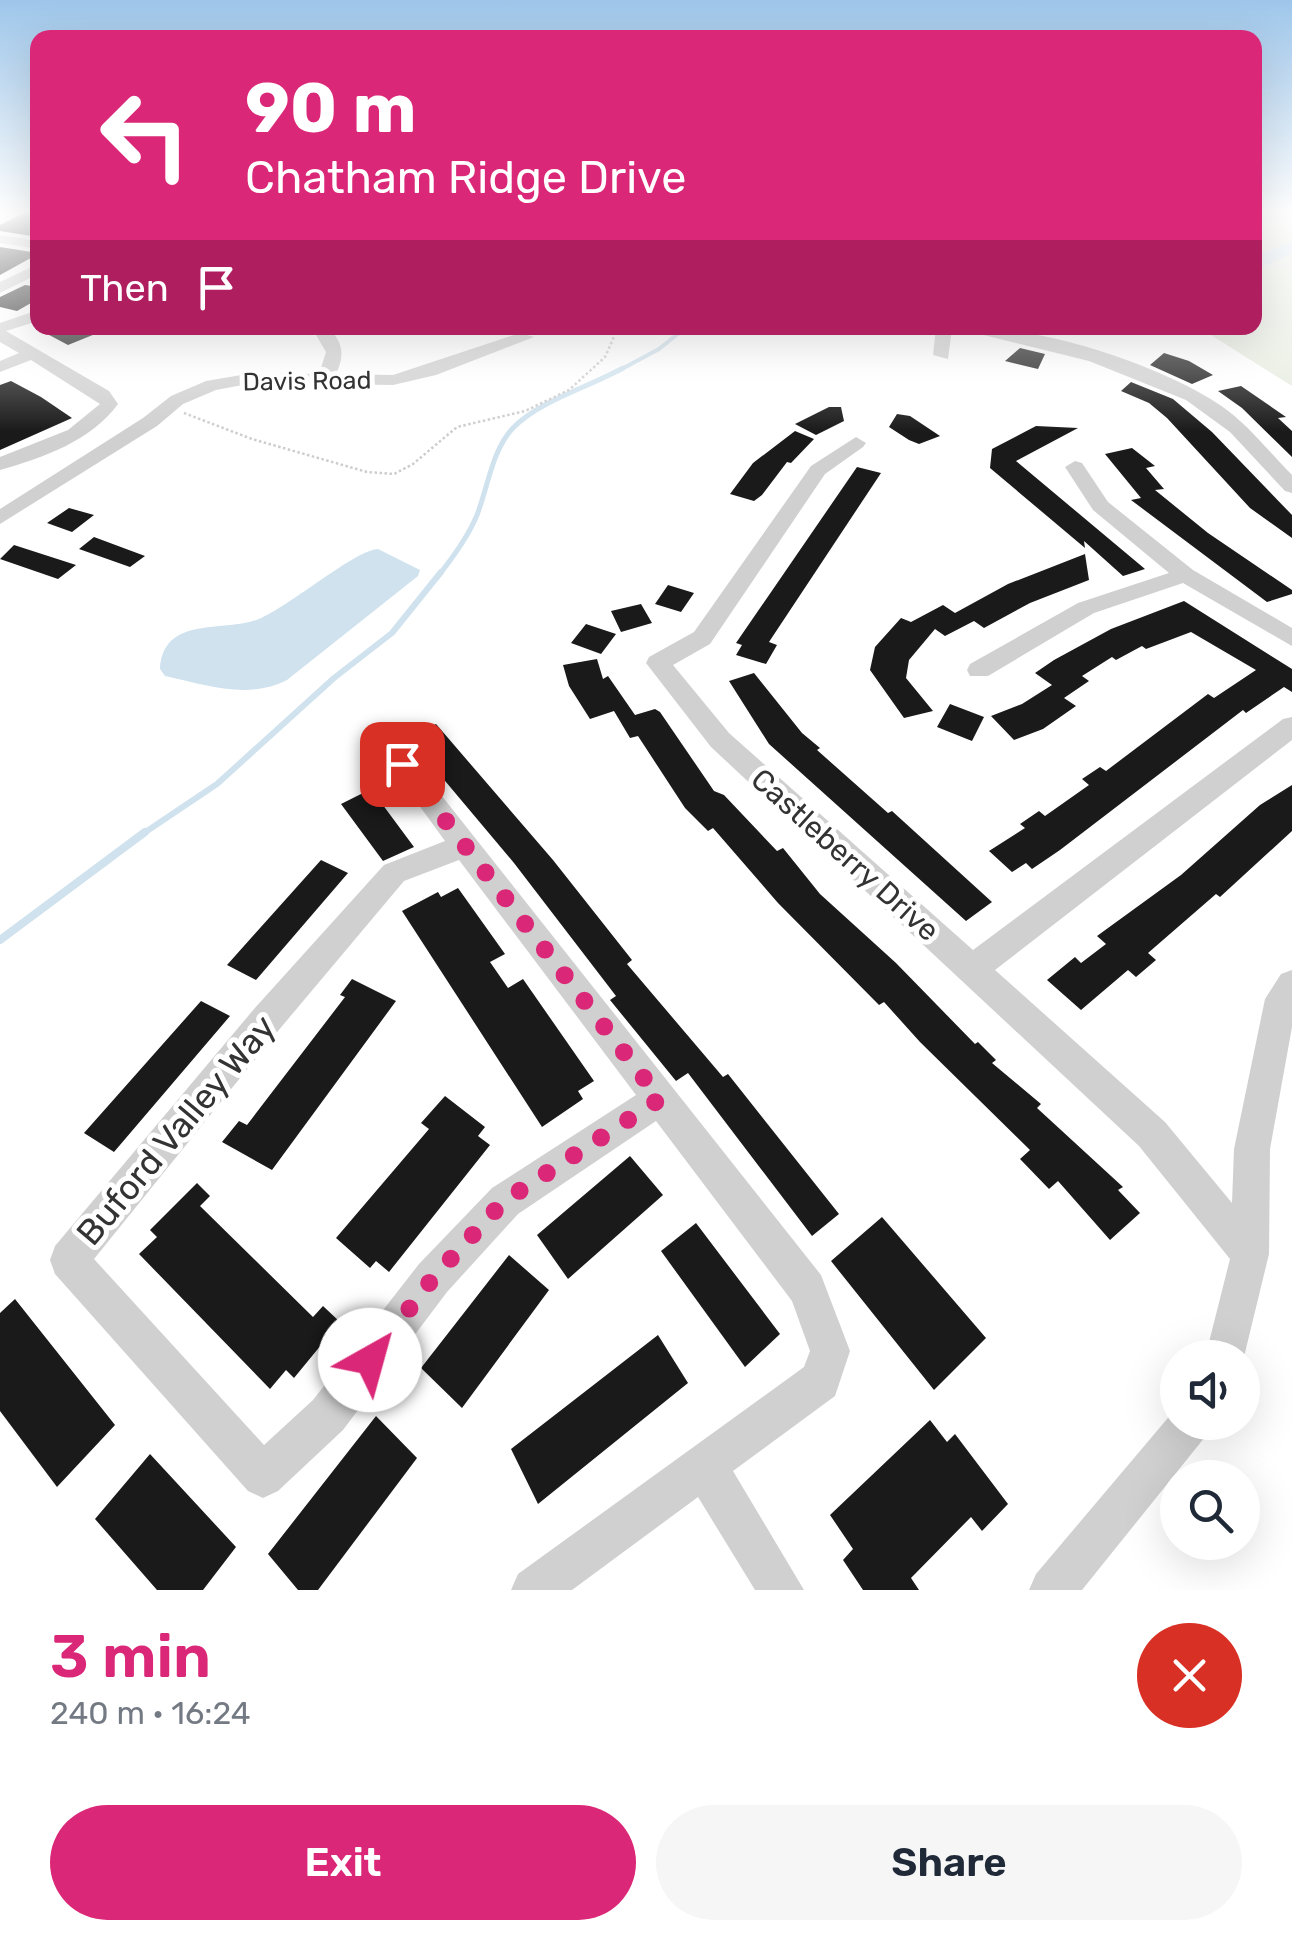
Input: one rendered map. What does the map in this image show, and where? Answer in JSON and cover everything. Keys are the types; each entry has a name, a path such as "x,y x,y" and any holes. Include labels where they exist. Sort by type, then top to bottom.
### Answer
{"street":[{"path":"0,332 30,319"},
{"path":"0,332 103,395 110,404 104,414 72,435 0,464"},
{"path":"325,379 336,351 334,340 328,335"},
{"path":"942,355 943,335"},
{"path":"994,335 1094,358 1173,386 1220,413 1292,487"},
{"name":"Davis Road","path":"0,518 150,422 176,400 212,385 253,378 393,380 430,371 526,336"},
{"path":"0,367 34,353"},
{"name":"Castleberry Drive","path":"856,443 818,470 702,638 658,663 720,740 1152,1134 1250,1254"},
{"path":"1076,467 1100,506 1185,575 1292,638"},
{"path":"978,670 1086,608 1185,575"},
{"path":"971,970 1292,726"},
{"path":"402,764 807,1289 830,1352 820,1381 534,1590"},
{"name":"Buford Valley Way","path":"465,846 394,874 266,1020 69,1260 262,1476 328,1415 433,1278 504,1201 660,1099"},
{"path":"1229,1340 1250,1254 1252,1149 1280,999 1292,984"},
{"path":"1052,1590 1175,1440"},
{"path":"704,1466 781,1590"}],"path":[{"path":"180,411 216,430 256,443 380,475 397,474 438,438 459,426 528,410 583,382 607,356 615,335"}],"shaded area":[{"path":"1262,284 1292,284 1292,386 1211,335 1262,335"}],"water":[{"path":"378,549 420,570 418,576 287,680 257,689 227,689 165,676 160,669 164,652 183,633 259,619 354,559"}],"building":[{"path":"30,286 30,304 17,311 0,307 0,297"},
{"path":"49,335 93,335 68,345"},
{"path":"1020,348 1045,354 1038,369 1005,361"},
{"path":"1164,353 1213,375 1192,384 1150,365"},
{"path":"11,381 72,418 0,450 0,385"},
{"path":"1131,382 1173,399 1212,432 1292,515 1292,538 1250,508 1167,418 1149,403 1121,391"},
{"path":"1241,386 1286,417 1278,418 1292,431 1292,457 1242,408 1218,391"},
{"path":"829,407 841,407 844,421 816,435 795,424"},
{"path":"897,414 910,416 940,436 919,444 909,440 889,427"},
{"path":"1036,426 1078,428 1016,461 1145,569 1123,576 990,468 992,449"},
{"path":"795,431 814,439 791,463 787,462 762,495 754,501 730,494 753,463"},
{"path":"1132,448 1155,466 1146,468 1164,489 1155,490 1208,533 1292,590 1292,594 1267,602 1131,500 1141,498 1105,454"},
{"path":"857,467 881,473 769,642 777,645 766,664 736,655 742,645 736,643"},
{"path":"69,508 94,515 72,532 47,523"},
{"path":"94,537 145,556 130,567 79,549"},
{"path":"14,545 76,565 58,579 0,559"},
{"path":"1085,554 1089,580 1030,603 984,628 974,621 945,636 935,629 909,660 906,678 933,711 904,718 870,670 875,647 901,618 911,622 943,605 955,613 1008,584"},
{"path":"668,585 694,593 681,612 655,604"},
{"path":"1184,601 1292,669 1292,692 1284,687 1246,713 1243,710 1060,850 1032,869 1026,863 1012,872 989,851 1025,828 1020,824 1039,811 1045,816 1089,785 1082,779 1100,767 1106,771 1208,694 1214,698 1256,670 1191,632 1146,649 1142,646 1116,660 1112,657 1082,676 1089,681 1064,698 1076,706 1043,729 1014,740 991,716 1022,704 1052,685 1035,673 1054,660 1111,629"},
{"path":"641,604 652,623 621,632 611,611"},
{"path":"586,624 616,634 601,654 571,643"},
{"path":"597,659 603,679 608,676 635,715 655,709 660,712 714,791 724,795 777,851 783,848 820,894 896,963 975,1044 978,1042 996,1060 992,1063 1041,1104 1037,1108 1123,1187 1118,1190 1140,1213 1110,1240 1058,1181 1049,1189 1020,1159 1030,1150 884,1002 879,1005 778,903 713,828 708,831 685,808 638,736 630,738 614,711 590,719 569,686 563,665"},
{"path":"754,673 802,733 820,748 817,750 888,813 892,811 992,902 966,921 769,744 729,681"},
{"path":"950,704 984,717 972,741 937,727"},
{"path":"436,724 553,860 632,960 627,964 723,1077 728,1074 839,1214 812,1236 688,1073 676,1081 610,1000 616,996 514,863 409,738"},
{"path":"1292,785 1292,831 1220,897 1216,894 1148,953 1156,960 1136,977 1128,970 1081,1010 1047,980 1075,957 1081,963 1106,944 1097,936 1181,875 1260,805"},
{"path":"371,789 414,847 383,861 341,804"},
{"path":"321,860 348,873 256,980 227,965"},
{"path":"458,888 505,954 490,962 508,988 523,979 594,1081 578,1091 583,1099 542,1127 402,911 438,892 441,897"},
{"path":"352,979 396,1001 272,1170 222,1142 239,1121 247,1125 345,997 340,995"},
{"path":"201,1001 230,1016 114,1152 84,1133"},
{"path":"445,1096 485,1127 478,1136 490,1145 389,1272 376,1261 370,1268 336,1238 429,1129 421,1123"},
{"path":"630,1156 663,1195 568,1279 537,1235"},
{"path":"197,1183 210,1196 200,1206 313,1317 323,1306 340,1322 294,1378 286,1370 270,1389 139,1254 157,1237 150,1230"},
{"path":"882,1217 986,1338 934,1390 831,1261"},
{"path":"696,1223 780,1334 745,1367 661,1251"},
{"path":"509,1255 549,1290 462,1408 421,1368"},
{"path":"15,1299 115,1425 57,1487 0,1411 0,1313"},
{"path":"658,1335 688,1383 538,1504 511,1449"},
{"path":"376,1416 417,1458 318,1590 298,1590 268,1554"},
{"path":"930,1420 947,1442 955,1434 1008,1504 982,1531 971,1517 911,1578 919,1590 863,1590 843,1560 853,1549 830,1515"},
{"path":"150,1454 236,1547 203,1590 157,1590 95,1519"}],"waterway":[{"path":"618,371 676,335"},
{"path":"439,575 473,523 495,458 513,428 550,402 623,368"},
{"path":"141,835 217,784 334,678 392,633 441,572"},
{"path":"0,940 145,832"}],"route":[{"path":"370,1360 433,1278 504,1201 660,1099 402,764"}]}
